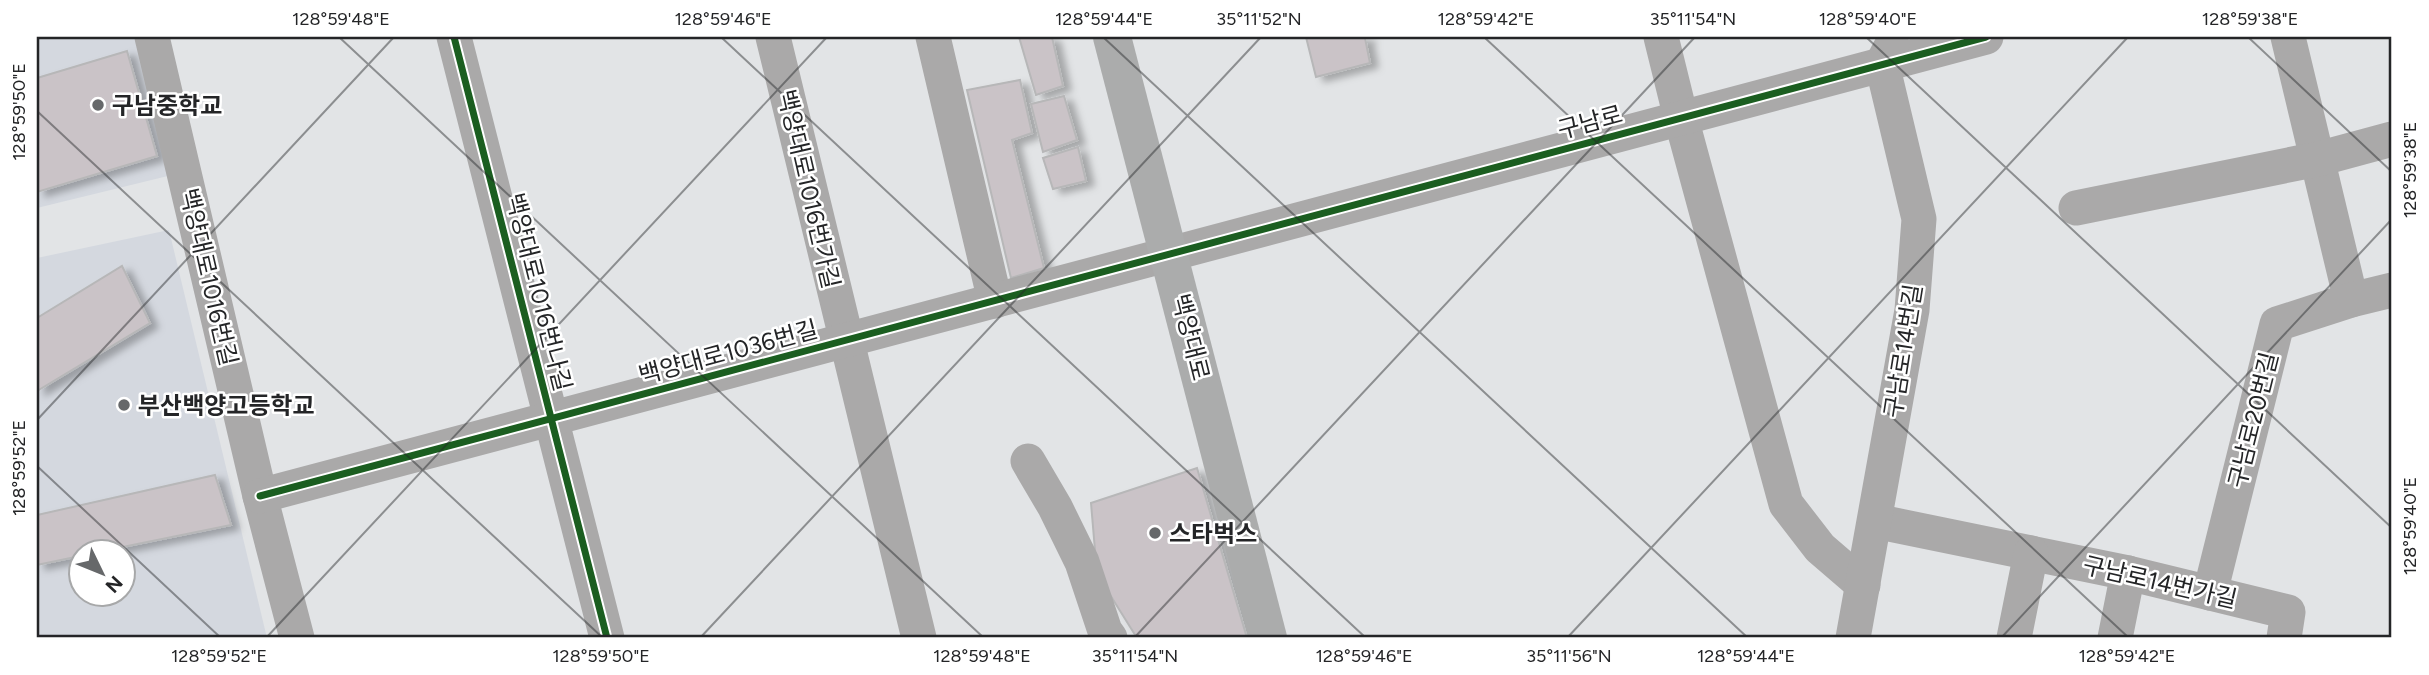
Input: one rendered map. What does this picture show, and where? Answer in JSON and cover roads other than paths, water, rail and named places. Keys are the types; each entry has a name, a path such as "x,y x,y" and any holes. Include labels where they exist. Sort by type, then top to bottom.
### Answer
{"main road":[{"name":"백양대로","path":"1112,37 1188,250 1268,638"}],"street":[{"name":"백양대로1016번길","path":"152,37 260,496 297,638"},
{"name":"백양대로1016번나길","path":"454,37 607,638"},
{"name":"백양대로1016번가길","path":"773,37 919,638"},
{"path":"933,37 995,301"},
{"path":"1661,37 1786,504 1820,548 1863,585"},
{"name":"구남로","path":"1188,250 1681,118 1890,51 1986,37"},
{"path":"2288,37 2351,300"},
{"name":"구남로14번길","path":"1853,638 1912,310 1919,219 1890,51"},
{"path":"2076,208 2318,159 2392,139"},
{"name":"백양대로1036번길","path":"260,496 1188,250"},
{"name":"구남로20번길","path":"2210,593 2277,324 2392,290"},
{"path":"1028,461 1082,562 1105,631 1110,638"},
{"name":"구남로14번가길","path":"1875,521 2128,573 2210,593 2286,625"},
{"path":"2014,638 2031,553"},
{"path":"2115,638 2128,573"}],"place":[{"name":"구남중학교","path":"98,105"},
{"name":"부산백양고등학교","path":"124,405"},
{"name":"스타벅스","path":"1155,533"}]}
